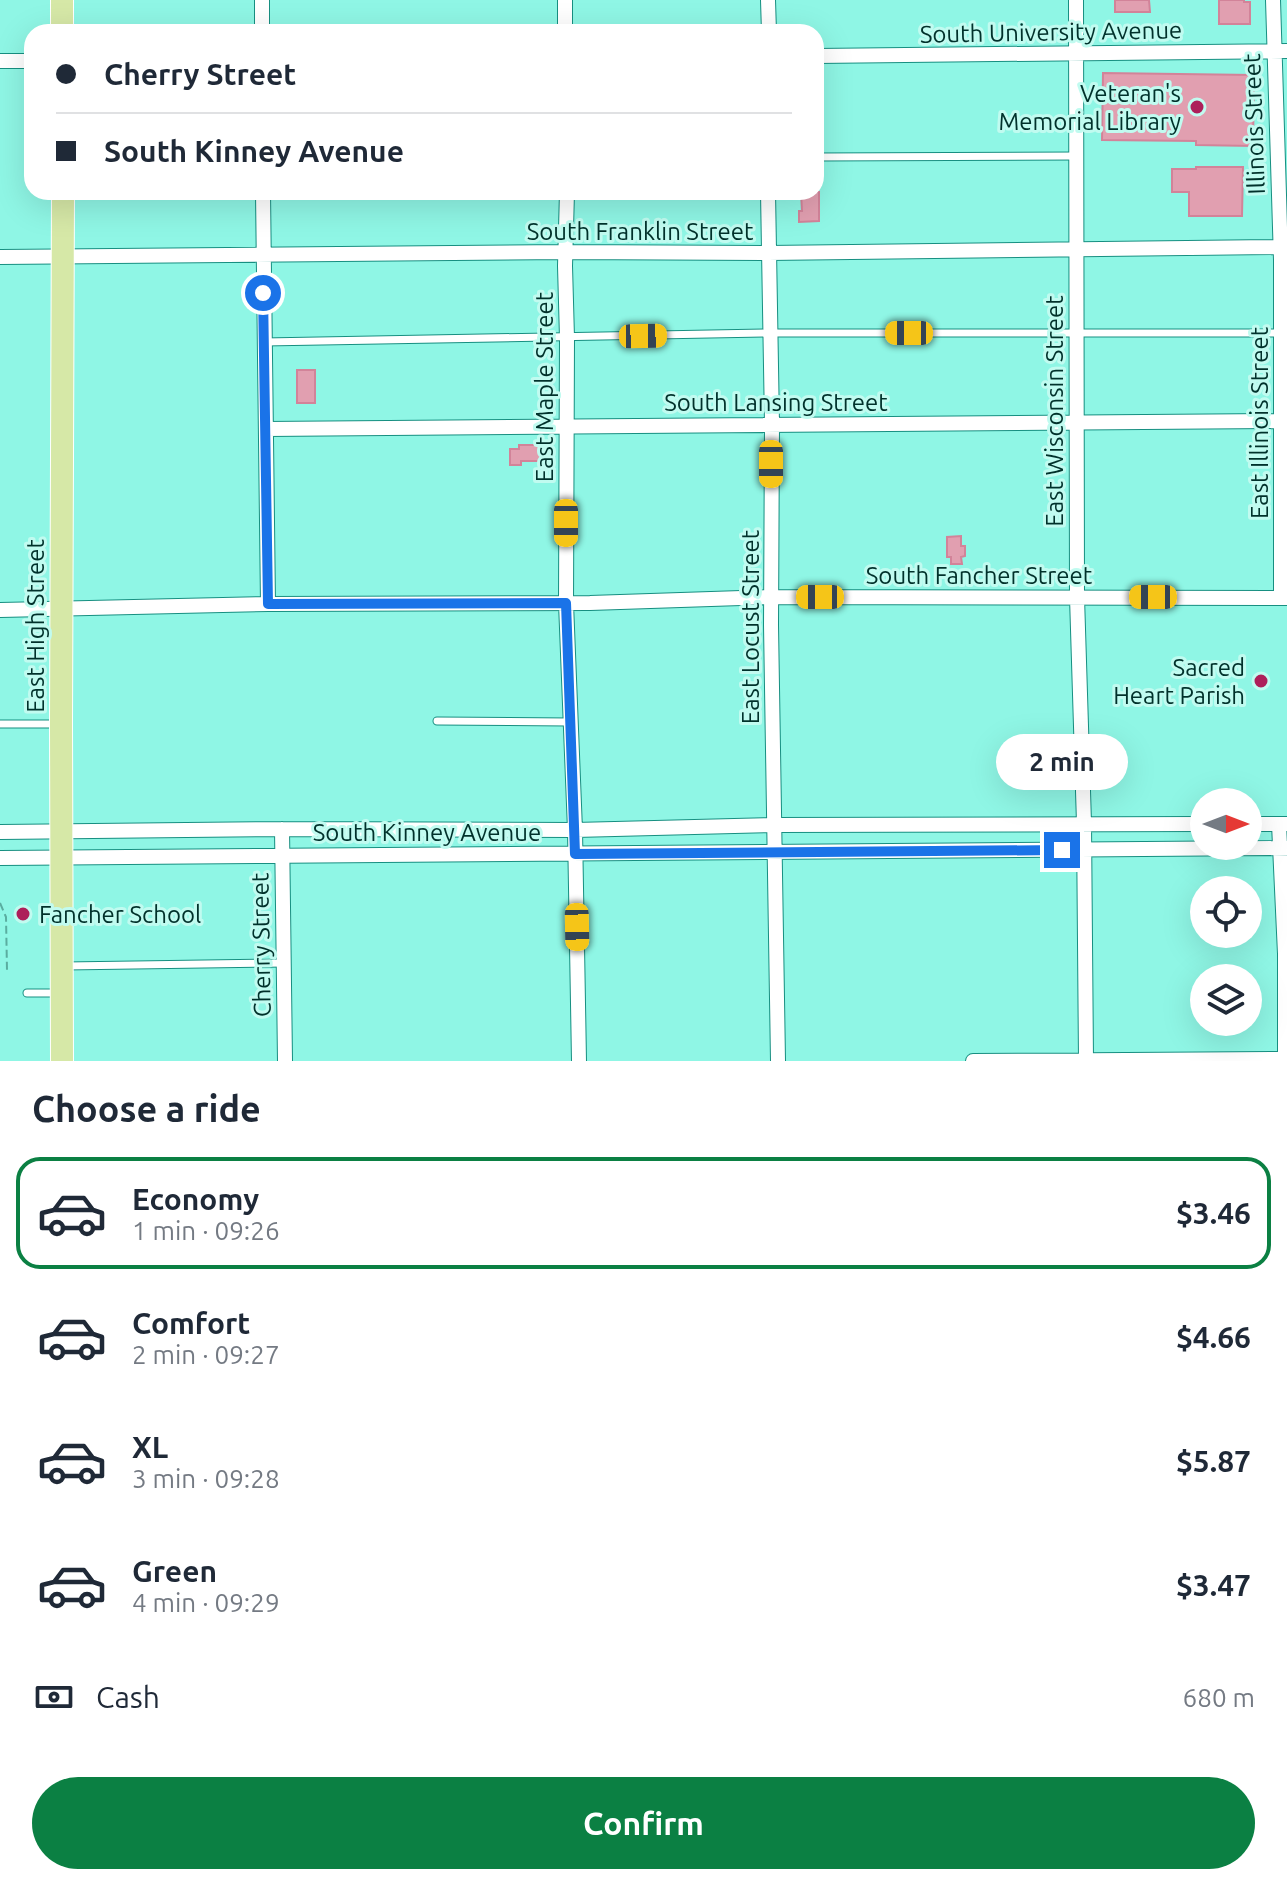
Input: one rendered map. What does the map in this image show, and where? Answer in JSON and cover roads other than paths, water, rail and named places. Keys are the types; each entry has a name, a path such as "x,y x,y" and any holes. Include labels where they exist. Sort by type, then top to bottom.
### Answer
{"main road":[{"path":"62,0 62,24"},
{"name":"East High Street","path":"62,1061 63,200"}],"street":[{"path":"262,0 262,24"},
{"path":"565,0 565,24"},
{"path":"768,0 769,24"},
{"name":"East Wisconsin Street","path":"1076,0 1077,597 1084,823 1086,1061"},
{"name":"Illinois Street","path":"1273,0 1280,51 1281,247"},
{"name":"South University Avenue","path":"824,56 1280,51"},
{"path":"0,61 24,61"},
{"path":"263,200 268,604"},
{"name":"East Maple Street","path":"567,200 566,603 575,830 579,1061"},
{"name":"East Locust Street","path":"768,200 778,1061"},
{"name":"South Franklin Street","path":"0,257 1281,247"},
{"name":"East Illinois Street","path":"1281,247 1284,598"},
{"name":"South Lansing Street","path":"266,429 1284,421"},
{"name":"South Fancher Street","path":"0,610 268,604 566,603 771,597 1284,598"},
{"name":"South Kinney Avenue","path":"0,832 1190,824"},
{"path":"973,1061 1286,1060 1283,824 1262,824"},
{"name":"Cherry Street","path":"282,829 285,1061"},
{"name":"South Kinney Avenue","path":"0,858 1283,848"}],"lane":[{"path":"824,157 1076,156"},
{"path":"264,342 770,333 1281,333"},
{"path":"437,721 569,722"},
{"path":"0,724 61,723"},
{"path":"62,966 283,963"},
{"path":"27,993 62,993"}],"place":[{"name":"Veteran's Memorial Library","path":"1197,107"},
{"name":"Sacred Heart Parish","path":"1261,681"},
{"name":"Fancher School","path":"23,914"}]}
